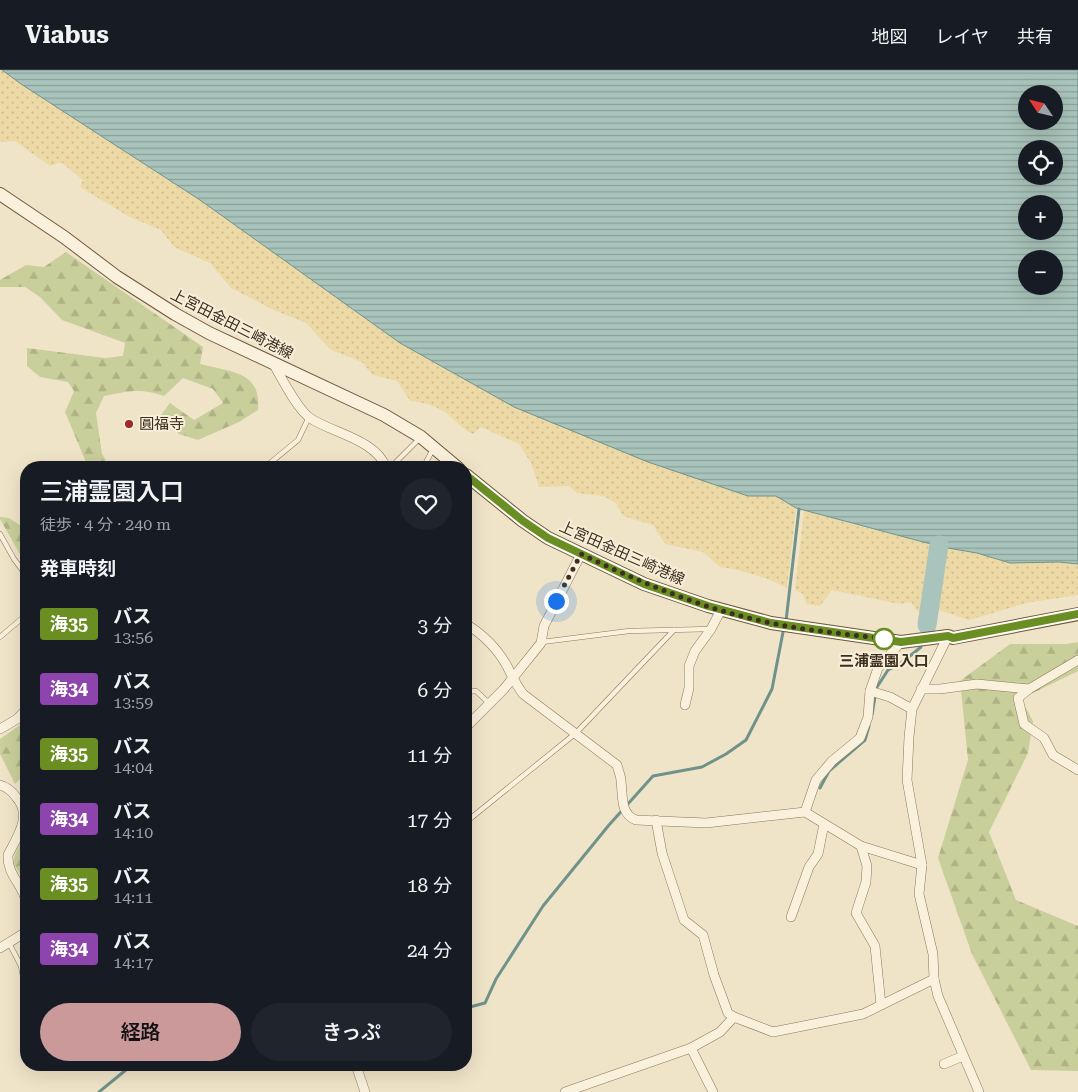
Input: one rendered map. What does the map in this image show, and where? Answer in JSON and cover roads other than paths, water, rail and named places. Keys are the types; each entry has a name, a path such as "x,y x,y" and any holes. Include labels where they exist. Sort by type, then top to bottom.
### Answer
{"main road":[{"name":"上宮田金田三崎港線","path":"0,194 167,310 209,333 384,415 421,437 450,461"},
{"name":"上宮田金田三崎港線","path":"472,480 523,521 548,538 644,584 721,610 778,624 901,642 948,636 953,638 1078,614"}],"street":[{"path":"273,363 308,417 367,445 377,452 384,461"},
{"path":"472,721 504,689 541,643 544,626 581,554"},
{"path":"685,705 689,688 689,666 695,651 711,629 721,610"},
{"path":"472,628 491,642 516,686 523,694 617,765 621,779 623,805 630,818 636,820 706,823 805,812 861,846 922,865"},
{"path":"948,636 912,709 907,780 922,865 919,894 933,954 934,979 938,996 979,1092"},
{"path":"805,812 816,780 832,761 860,738 868,717 870,691 878,668 901,642"},
{"path":"1078,660 1029,689 1018,698 1024,724 1044,738 1053,755 1078,770"},
{"path":"921,689 940,689 977,684 1029,689"},
{"path":"870,691 890,697 912,709"},
{"path":"0,729 20,716"},
{"path":"0,785 12,792 20,802"},
{"path":"656,820 662,853 684,920 702,935 728,1013 734,1017 773,1032 863,1014 934,979"},
{"path":"792,917 809,867 818,854 824,824"},
{"path":"20,826 8,855 9,869 20,886"},
{"path":"861,846 867,866 866,882 856,913 876,946 881,1005"},
{"path":"0,948 20,936"},
{"path":"565,1092 691,1048 720,1032 734,1017"},
{"path":"691,1048 713,1092"},
{"path":"944,1064 963,1056"},
{"path":"358,1071 365,1092"}],"lane":[{"path":"272,461 298,440 308,417"},
{"path":"397,461 421,437"},
{"path":"426,461 433,447"},
{"path":"0,534 20,567"},
{"path":"0,637 20,620"},
{"path":"541,643 629,631 711,629"},
{"path":"472,817 576,733 674,630"},
{"path":"472,691 476,691 489,703"},
{"path":"9,943 20,968"}],"water":[{"path":"2,70 1078,70 1078,564 1059,562 1010,563 796,508 776,496 748,496 648,462 514,407 400,343 200,200"}],"waterway":[{"path":"786,621 799,509"},
{"path":"927,625 939,545"},
{"path":"472,1006 485,1003 496,979 543,906 609,825 653,776 702,767 746,740 772,689 784,627"},
{"path":"877,687 888,670 900,664 921,647"},
{"path":"872,715 875,697"},
{"path":"820,788 829,771 865,740 869,726"},
{"path":"99,1092 125,1071"}],"place":[{"name":"圓福寺","path":"129,424"},
{"name":"三浦霊園入口","path":"884,639"}]}
